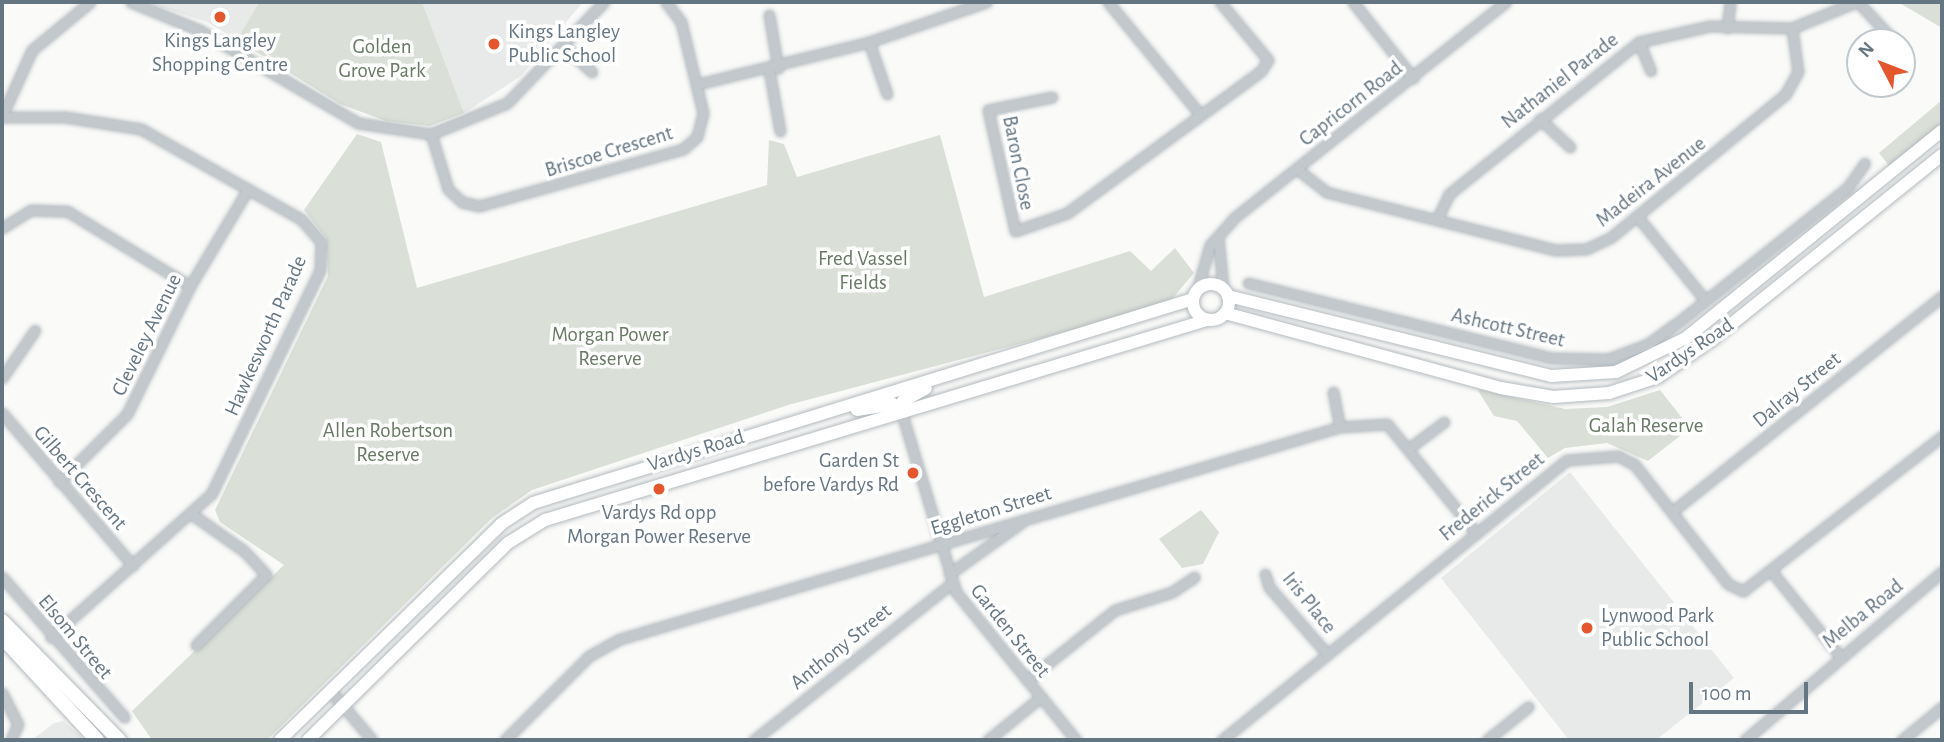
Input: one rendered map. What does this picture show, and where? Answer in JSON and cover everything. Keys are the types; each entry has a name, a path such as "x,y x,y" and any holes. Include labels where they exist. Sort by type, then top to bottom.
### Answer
{"main road":[{"name":"Vardys Road","path":"1225,292 1552,376 1616,372 1686,338 1942,131"},
{"name":"Vardys Road","path":"1225,313 1501,388 1553,397 1609,393 1658,377 1713,339 1942,155"},
{"path":"1207,284 1225,292 1225,313 1207,320 1198,314 1195,294 1207,284"},
{"name":"Vardys Road","path":"280,740 520,510 1195,294"},
{"name":"Vardys Road","path":"308,740 531,527 901,411 1207,320"},
{"path":"806,417 887,405 901,411 910,396 956,372"},
{"path":"2,621 119,740"},
{"path":"2,637 97,740"}],"street":[{"path":"2,117 32,50 90,2"},
{"path":"131,2 199,30 358,123 430,134 507,103 604,2"},
{"name":"Briscoe Crescent","path":"430,134 451,193 467,205 487,206 683,149 701,131 698,84 681,22 666,2"},
{"path":"698,84 773,69 869,42 986,2"},
{"path":"1108,2 1199,113 1236,91 1268,60 1220,2"},
{"path":"1353,2 1413,78"},
{"name":"Capricorn Road","path":"1195,294 1204,258 1218,236 1297,169 1506,2"},
{"path":"1727,28 1730,2"},
{"path":"1857,2 1882,28"},
{"name":"Nathaniel Parade","path":"1437,219 1449,194 1639,42 1696,27 1792,28 1857,2"},
{"path":"769,15 780,131"},
{"name":"Madeira Avenue","path":"1297,169 1326,192 1564,251 1599,244 1785,95 1798,72 1792,28"},
{"path":"869,42 887,94"},
{"path":"1639,42 1651,71"},
{"path":"564,46 592,72"},
{"name":"Baron Close","path":"1052,97 988,110 1015,231 1067,213 1199,113"},
{"name":"Hawkesworth Parade","path":"2,117 65,117 141,129 248,189 315,231 320,270 217,484 193,515 51,637"},
{"path":"1540,119 1570,147"},
{"name":"Ashcott Street","path":"1248,282 1552,358 1587,361 1648,344 1848,187 1865,163"},
{"name":"Cleveley Avenue","path":"59,482 127,414 190,286 248,189"},
{"path":"2,228 31,210 66,211 190,286"},
{"path":"1637,216 1705,300"},
{"path":"1218,236 1225,292"},
{"name":"Dalray Street","path":"1673,511 1942,296"},
{"path":"2,378 34,330"},
{"path":"1333,392 1340,427"},
{"name":"Garden Street","path":"901,411 951,578 1027,680 1076,740"},
{"name":"Gilbert Crescent","path":"2,413 133,566"},
{"name":"Eggleton Street","path":"505,740 589,656 620,639 1340,427 1380,421 1408,449 1476,533"},
{"path":"1408,449 1444,422"},
{"name":"Frederick Street","path":"1222,740 1570,459 1625,459 1673,511 1736,590 1772,572 1942,436"},
{"path":"193,515 265,569 263,580 196,645"},
{"name":"Anthony Street","path":"754,740 1026,519"},
{"path":"1772,572 1839,655"},
{"name":"Melba Road","path":"1745,740 1839,655 1942,572"},
{"name":"Iris Place","path":"1265,574 1269,587 1327,654"},
{"name":"Elsom Street","path":"2,577 51,637 124,717"},
{"path":"1027,680 1107,615 1172,592 1194,578"},
{"path":"330,690 372,740"},
{"path":"2,693 19,724 11,740"},
{"path":"988,740 1041,697"},
{"path":"1487,740 1528,707"},
{"path":"1902,740 1942,707"}],"shaded area":[{"name":"Kings Langley Shopping Centre","path":"145,2 259,2 237,40 207,22"},
{"name":"Kings Langley Public School","path":"422,2 583,2 521,76 464,113"},
{"name":"Lynwood Park Public School","path":"1570,472 1734,678 1656,740 1569,740 1441,578"},
{"path":"63,721 85,740 32,740 54,723"}],"green space":[{"name":"Golden Grove Park","path":"259,2 422,2 464,113 430,126 386,121 340,104 237,40"},
{"path":"1898,2 1942,2 1942,28"},
{"path":"1942,100 1942,125 1890,167 1879,153"},
{"path":"357,134 381,142 417,288 767,185 769,140 784,144 797,177 940,135 984,297 1130,251 1151,271 1175,248 1194,273 1167,305 788,405 532,490 492,518 267,740 152,740 132,711 284,565 220,522 215,510 328,276 326,238 304,210"},
{"name":"Galah Reserve","path":"1477,389 1565,409 1607,407 1660,390 1690,428 1648,461 1607,443 1565,448 1548,458 1517,421 1494,416"},
{"path":"1201,510 1219,532 1203,564 1182,568 1159,539"}],"place":[{"name":"Kings Langley Shopping Centre","path":"220,17"},
{"name":"Kings Langley Public School","path":"494,44"},
{"name":"Garden St before Vardys Rd","path":"913,473"},
{"name":"Vardys Rd opp Morgan Power Reserve","path":"659,489"},
{"name":"Lynwood Park Public School","path":"1587,628"}],"park label":[{"name":"Fred Vassel Fields","path":"863,271"},
{"name":"Morgan Power Reserve","path":"610,347"},
{"name":"Allen Robertson Reserve","path":"388,443"}]}
